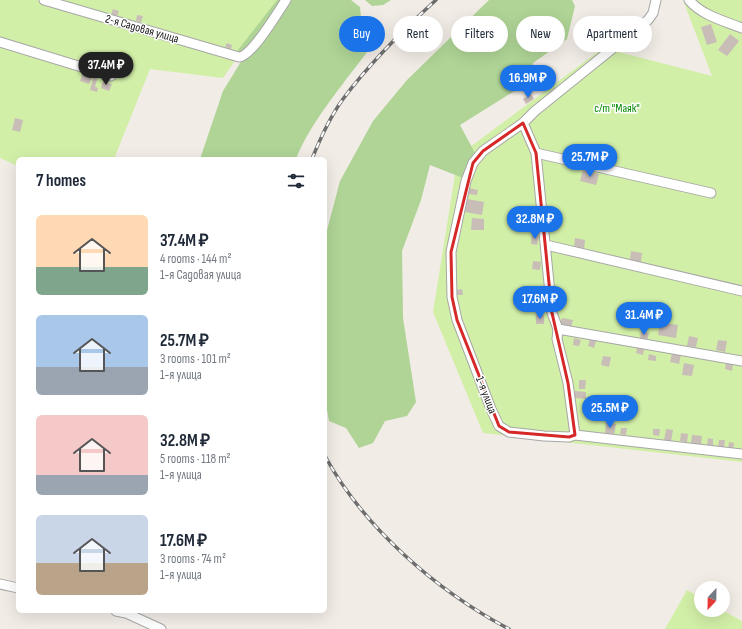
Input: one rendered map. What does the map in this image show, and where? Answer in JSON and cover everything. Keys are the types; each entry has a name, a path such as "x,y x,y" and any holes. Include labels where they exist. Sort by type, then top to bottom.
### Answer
{"street":[{"name":"2-я Садовая улица","path":"44,0 239,57 246,54 268,28 286,0"},
{"name":"1-я улица","path":"656,0 653,13 648,20 535,111 523,123 483,151 473,163 466,181 452,252 452,297 457,320 491,409 499,426 509,432 569,437 575,435 742,454"},
{"path":"689,0 693,6 713,17 742,28"},
{"path":"0,42 111,76"},
{"path":"523,123 536,153 552,313 558,329 557,339 568,383 575,435"},
{"path":"536,153 711,193"},
{"path":"546,245 742,291"},
{"path":"558,329 742,361"},
{"path":"0,584 16,588"},
{"path":"123,613 161,629"}],"highlighted area":[{"path":"523,123 536,153 552,313 568,383 575,435 569,437 509,432 499,426 457,320 452,297 451,252 473,163 483,151"}],"green space":[{"path":"0,0 277,0 223,78 150,69 115,157 16,157 16,165 0,158"},
{"path":"277,0 351,0 360,7 361,16 339,16 339,52 367,52 320,115 302,145 297,157 201,157 223,91 242,60 238,50"},
{"path":"365,0 391,0 383,5 372,6"},
{"path":"489,0 572,0 575,6 567,39 565,40 565,16 516,16 516,52 549,52 533,63 529,82 460,125 475,153 463,178 430,165 421,200 402,251 403,318 416,402 407,416 385,421 373,443 359,448 346,428 329,421 327,410 327,230 340,181 373,121 407,80 436,52 443,52 443,45 451,37 451,52 508,52 508,16 473,16"},
{"name":"с/т \"Маяк\"","path":"683,0 742,0 742,462 483,433 433,312 458,156 598,52 619,52 712,76"},
{"path":"687,590 694,594 694,617 730,617 730,614 742,621 742,629 665,629"}],"building":[{"path":"113,9 119,11 117,17 111,15"},
{"path":"137,15 143,16 141,22 136,21"},
{"path":"711,24 717,42 707,45 701,27"},
{"path":"730,34 739,41 727,56 718,50"},
{"path":"227,43 232,45 231,49 225,47"},
{"path":"549,74 554,81 547,86 542,78"},
{"path":"82,75 92,78 89,84 80,81"},
{"path":"94,75 98,76 95,87 98,88 97,92 90,90"},
{"path":"103,81 112,84 109,91 101,88"},
{"path":"531,94 534,99 526,104 523,99"},
{"path":"15,118 23,120 20,132 12,130"},
{"path":"583,170 599,174 596,185 580,181"},
{"path":"469,188 478,190 477,195 468,194"},
{"path":"467,199 484,202 482,215 465,212"},
{"path":"472,218 484,219 484,230 471,230"},
{"path":"532,234 539,236 537,245 531,244"},
{"path":"575,238 585,240 584,250 574,248"},
{"path":"631,251 642,253 641,262 630,260"},
{"path":"533,261 541,262 540,270 532,269"},
{"path":"462,289 463,295 456,295 456,290"},
{"path":"536,315 544,315 544,324 536,324"},
{"path":"562,318 573,320 571,327 560,325"},
{"path":"660,322 678,325 676,338 658,335"},
{"path":"641,331 649,333 647,341 640,340"},
{"path":"689,336 698,338 696,347 687,346"},
{"path":"574,338 581,340 579,346 573,345"},
{"path":"590,339 596,341 594,348 588,346"},
{"path":"718,340 727,341 725,352 716,350"},
{"path":"637,348 644,349 643,355 636,353"},
{"path":"672,353 681,355 679,364 670,362"},
{"path":"649,354 656,356 656,361 648,360"},
{"path":"603,356 611,357 609,367 601,365"},
{"path":"684,363 694,365 692,376 682,375"},
{"path":"726,363 733,364 732,371 725,369"},
{"path":"579,380 586,380 585,389 579,389"},
{"path":"575,391 586,392 586,399 575,398"},
{"path":"606,422 616,424 614,436 605,434"},
{"path":"621,428 627,428 626,435 620,434"},
{"path":"653,429 660,429 659,436 653,435"},
{"path":"666,429 673,430 671,442 664,441"},
{"path":"681,433 688,434 687,442 680,441"},
{"path":"692,435 702,436 701,445 691,444"},
{"path":"708,438 713,439 713,447 707,446"},
{"path":"719,440 725,440 724,448 718,448"},
{"path":"729,442 734,443 733,450 728,449"}],"railway":[{"path":"313,157 334,113 353,86 387,47 436,0"},
{"path":"327,459 341,483 360,508 381,532 405,555 429,577 455,596 482,614 509,629"}]}
